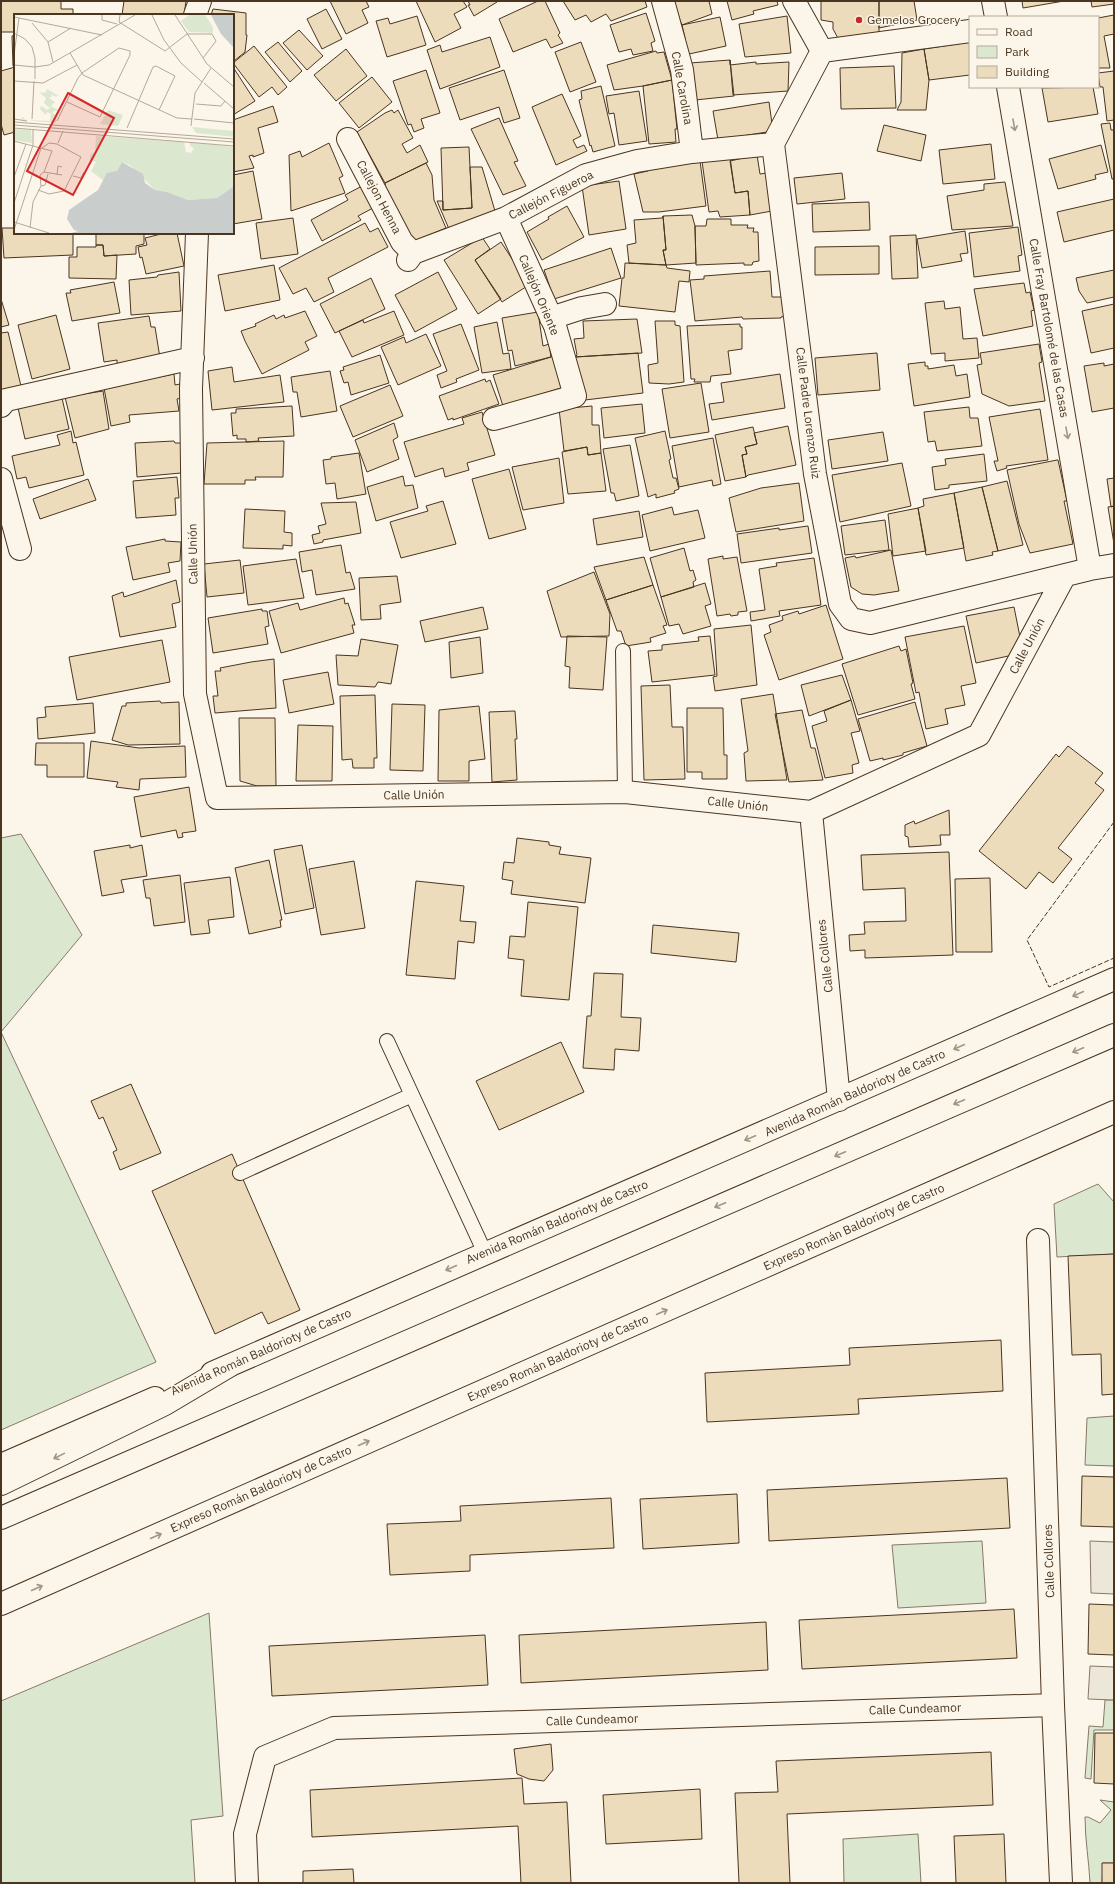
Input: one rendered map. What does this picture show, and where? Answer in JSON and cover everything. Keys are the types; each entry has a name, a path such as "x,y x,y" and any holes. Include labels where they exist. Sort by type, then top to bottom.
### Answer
{"main road":[{"path":"195,14 200,1"},
{"name":"Calle Carolina","path":"663,1 682,70 692,152"},
{"path":"794,1 822,51"},
{"path":"993,1 996,16"},
{"path":"822,51 969,31"},
{"path":"773,144 822,51"},
{"name":"Calle Fray Bartolomé de las Casas","path":"1008,88 1090,569"},
{"name":"Callejon Henna","path":"348,139 411,257"},
{"name":"Callejón Figueroa","path":"411,257 506,218 548,194 586,175 638,161 692,152 773,144"},
{"name":"Calle Padre Lorenzo Ruiz","path":"773,144 815,474 840,604 851,619 870,623 1090,569 1114,566"},
{"name":"Callejón Oriente","path":"494,419 575,396 555,326 506,218"},
{"name":"Calle Unión","path":"197,234 191,389 195,694 217,798 625,792 811,812 979,735 1065,575"},
{"path":"551,318 582,308 605,304"},
{"path":"1,406 6,400 193,358"},
{"path":"1,479 20,549"},
{"name":"Calle Collores","path":"811,812 839,1100"},
{"name":"Avenida Román Baldorioty de Castro","path":"1,1465 1114,979"},
{"path":"1,1518 1114,1035"},
{"name":"Expreso Román Baldorioty de Castro","path":"1,1604 1114,1112"},
{"name":"Calle Collores","path":"1038,1240 1053,1705 1061,1883"},
{"path":"1,1484 165,1404 229,1366"},
{"name":"Calle Cundeamor","path":"247,1883 245,1834 265,1757 334,1728 1053,1705"}],"lane":[{"path":"623,651 625,792"},
{"path":"388,1041 485,1253"},
{"path":"240,1173 412,1095"}],"green space":[{"path":"21,834 82,935 1,1032 1,838"},
{"path":"1,1032 156,1362 1,1430"},
{"path":"1098,1184 1114,1202 1114,1254 1057,1257 1054,1204"},
{"path":"1114,1416 1114,1466 1085,1465 1087,1418"},
{"path":"982,1541 986,1603 898,1608 892,1545"},
{"path":"209,1613 223,1816 191,1820 195,1883 1,1883 1,1701"},
{"path":"1105,1700 1114,1700 1114,1730 1094,1730 1091,1779 1085,1778 1089,1726 1103,1727"},
{"path":"1100,1800 1114,1802 1114,1863 1103,1863 1102,1883 1090,1883 1085,1817 1100,1823 1111,1810"},
{"path":"918,1834 921,1883 844,1883 843,1839"}],"shaded area":[{"path":"1090,1541 1114,1542 1114,1594 1091,1593"},
{"path":"1090,1666 1114,1667 1114,1700 1088,1699"}],"building":[{"path":"1,1 61,1 61,9 73,9 73,14 14,14 14,32 1,32"},
{"path":"124,1 186,1 184,14 122,14"},
{"path":"330,1 366,1 369,7 362,10 368,23 346,34"},
{"path":"416,1 463,1 467,7 454,14 461,28 435,42"},
{"path":"468,1 497,2 474,16 468,5 470,5"},
{"path":"538,1 545,1 560,33 558,35 563,43 551,48 546,39 513,52 499,19"},
{"path":"563,1 645,1 647,7 611,21 606,14 591,22 586,15 575,20"},
{"path":"672,1 709,1 712,14 682,25"},
{"path":"727,1 777,1 778,5 753,11 754,14 732,20"},
{"path":"821,1 879,1 879,39 839,40 833,29 833,22 821,20"},
{"path":"879,1 914,1 917,20 879,28"},
{"path":"1022,1 1064,1 1023,8"},
{"path":"1091,1 1114,1 1114,4 1092,7"},
{"path":"213,9 246,13 247,35 245,52 234,61 234,14 211,14"},
{"path":"326,9 342,39 322,49 307,19"},
{"path":"646,13 655,41 651,43 653,51 633,55 631,49 619,52 610,25"},
{"path":"1114,15 1114,34 1104,36 1110,68 1099,68 1099,18"},
{"path":"417,16 426,45 387,57 376,21 388,18 390,24"},
{"path":"787,16 791,53 745,57 739,24"},
{"path":"720,17 726,46 689,54 681,40 685,38 682,25"},
{"path":"299,30 323,56 307,70 283,43"},
{"path":"14,35 14,66 13,66 12,36"},
{"path":"490,37 500,67 440,89 427,50 440,45 442,52"},
{"path":"278,42 302,71 290,82 265,52"},
{"path":"581,42 596,82 570,92 555,52"},
{"path":"969,42 969,75 929,80 924,49"},
{"path":"254,46 287,87 278,95 272,87 259,97 234,64 234,62"},
{"path":"346,49 367,76 336,101 314,75"},
{"path":"924,49 929,80 926,110 897,110 901,102 902,53"},
{"path":"656,51 657,53 664,52 672,80 614,90 607,65"},
{"path":"730,60 734,96 695,100 690,63"},
{"path":"756,62 756,64 789,62 788,91 733,95 730,65"},
{"path":"894,66 896,108 841,109 840,68"},
{"path":"14,67 14,132 4,135 1,124 1,71"},
{"path":"234,69 255,101 234,114"},
{"path":"426,70 440,113 421,119 424,128 414,132 411,124 408,125 393,81"},
{"path":"504,70 520,118 504,123 499,107 460,120 449,88"},
{"path":"1114,71 1114,120 1107,121 1103,87 1100,87 1099,73"},
{"path":"372,77 392,102 359,128 339,103"},
{"path":"672,80 677,129 675,129 676,142 649,144 643,86"},
{"path":"601,86 615,146 593,152 591,145 590,146 579,100 582,99 581,91"},
{"path":"1042,88 1093,88 1098,114 1048,122"},
{"path":"639,91 647,141 619,145 614,113 609,114 606,96"},
{"path":"562,94 581,136 573,140 577,148 584,145 587,151 556,165 532,107"},
{"path":"769,102 773,131 718,140 713,111"},
{"path":"273,106 278,122 258,128 264,153 253,157 253,155 249,156 254,168 234,172 234,120"},
{"path":"392,110 394,113 398,110 413,138 402,144 407,153 420,145 428,162 385,183 357,132"},
{"path":"499,118 518,161 514,162 526,186 503,195 471,129"},
{"path":"1110,123 1111,130 1114,130 1114,179 1112,179 1101,124"},
{"path":"884,125 926,135 921,161 877,151"},
{"path":"329,143 343,176 339,178 345,193 291,211 289,155 300,151 302,157"},
{"path":"991,144 995,179 943,184 939,150"},
{"path":"1101,145 1108,172 1095,175 1096,179 1058,189 1049,159"},
{"path":"469,147 472,208 443,210 441,148"},
{"path":"757,155 760,174 767,173 772,211 750,215 748,191 735,193 730,161"},
{"path":"730,157 735,193 748,191 750,215 720,217 718,211 709,212 702,161"},
{"path":"700,161 706,206 659,212 643,212 634,174 648,171 647,167"},
{"path":"426,163 432,175 434,200 446,228 412,242 386,190 385,183"},
{"path":"470,167 482,167 495,211 449,229 437,201 443,201 443,210 472,208"},
{"path":"253,171 262,219 234,224 234,175"},
{"path":"842,173 845,199 797,204 794,178"},
{"path":"619,181 626,229 589,235 582,186"},
{"path":"1005,182 1013,226 952,230 947,196 984,190 984,184"},
{"path":"362,186 373,208 358,216 361,220 322,241 311,220 348,200 345,195"},
{"path":"1114,199 1114,230 1064,242 1057,212"},
{"path":"869,202 870,230 813,232 812,204"},
{"path":"567,206 584,237 542,260 527,232"},
{"path":"692,215 695,226 696,263 666,265 663,250 666,250 663,216"},
{"path":"663,216 666,250 663,250 666,265 629,263 627,245 636,243 634,220 662,218"},
{"path":"293,218 298,254 261,259 256,223"},
{"path":"707,219 731,219 731,225 748,225 747,228 754,228 753,232 758,232 759,261 753,262 752,265 744,265 744,263 696,265 695,226 706,226"},
{"path":"365,223 370,232 378,228 388,247 328,278 334,292 314,302 306,288 293,294 279,268"},
{"path":"1018,227 1022,255 1018,256 1020,271 974,277 969,233"},
{"path":"2,228 14,228 14,234 73,234 73,255 4,258"},
{"path":"965,231 968,253 960,254 962,261 922,268 917,239"},
{"path":"96,234 144,234 144,244 136,246 136,254 104,256 103,245 96,245"},
{"path":"161,234 177,234 184,266 146,274 142,257 140,258 138,247 147,245 145,238"},
{"path":"916,235 918,278 892,279 890,236"},
{"path":"482,237 490,249 475,260 501,299 478,314 444,260"},
{"path":"501,242 529,285 502,302 475,260"},
{"path":"96,245 103,245 104,256 117,255 116,279 69,278 69,257 77,257 77,247 96,247"},
{"path":"879,246 879,274 815,275 815,247"},
{"path":"611,248 621,278 554,299 544,270"},
{"path":"625,263 666,265 667,268 690,271 689,282 679,281 675,312 619,306"},
{"path":"274,265 280,300 225,311 218,275"},
{"path":"1114,270 1114,297 1087,303 1079,291 1076,278"},
{"path":"770,271 772,297 784,297 785,316 781,318 743,319 742,317 695,321 690,280 704,279 704,276"},
{"path":"179,272 181,311 131,315 129,280 157,277 158,275"},
{"path":"438,272 457,309 415,332 395,295"},
{"path":"371,278 385,309 335,333 320,304"},
{"path":"114,282 120,313 72,321 66,293 71,293 70,290"},
{"path":"1024,283 1026,293 1030,292 1034,310 1031,311 1033,326 983,336 974,289"},
{"path":"1,299 9,325 1,327"},
{"path":"944,301 945,309 960,307 963,339 977,338 979,358 945,361 945,353 931,354 925,303"},
{"path":"1114,304 1114,348 1091,353 1082,311"},
{"path":"305,311 317,336 305,342 309,350 262,374 241,331 256,326 255,324 274,315 276,319 284,315 285,318"},
{"path":"394,311 404,335 352,357 339,331 363,320 364,323"},
{"path":"538,312 543,346 549,344 551,357 515,366 512,350 508,351 502,318"},
{"path":"56,315 70,369 32,379 18,325"},
{"path":"149,316 151,327 155,327 160,358 117,364 117,360 104,362 98,323"},
{"path":"637,319 642,353 575,357 577,355 574,339 584,338 583,321"},
{"path":"655,321 675,321 675,325 680,326 684,382 669,384 649,383 648,365 658,363"},
{"path":"497,322 503,354 509,353 511,369 482,373 474,327"},
{"path":"461,324 479,370 456,379 457,382 441,388 437,375 447,371 433,334"},
{"path":"740,324 740,327 742,327 742,349 728,351 731,374 711,376 710,382 694,382 695,379 691,379 687,326"},
{"path":"8,332 21,386 1,390 1,333"},
{"path":"426,334 441,366 398,385 381,347 404,337 406,343"},
{"path":"1039,344 1042,362 1039,363 1045,401 1009,406 982,394 977,365 982,364 980,353"},
{"path":"638,353 643,393 585,400 575,357"},
{"path":"877,353 880,390 818,395 815,358"},
{"path":"380,355 389,383 351,395 348,382 344,383 340,371 344,370 343,367"},
{"path":"554,356 564,387 503,406 493,375"},
{"path":"925,362 925,366 928,366 928,369 954,365 956,376 967,374 970,397 914,406 908,364"},
{"path":"1104,363 1104,366 1114,364 1114,408 1092,412 1084,366"},
{"path":"232,367 234,382 280,375 284,402 212,410 208,371"},
{"path":"330,371 337,411 301,417 297,392 293,392 291,377"},
{"path":"174,374 175,385 180,384 182,398 177,399 179,411 129,415 130,422 111,426 104,388"},
{"path":"780,374 785,408 712,420 709,404 724,402 721,383"},
{"path":"485,379 486,382 490,380 499,404 453,420 453,418 448,420 439,396"},
{"path":"701,383 709,432 670,438 662,389"},
{"path":"390,385 403,416 353,437 340,406"},
{"path":"103,391 109,429 75,438 65,397"},
{"path":"62,398 69,429 25,439 18,408"},
{"path":"642,404 645,433 604,438 601,408"},
{"path":"292,406 294,436 258,438 259,441 246,442 246,439 237,439 237,435 233,436 231,413 236,413 236,409"},
{"path":"592,406 592,425 599,425 601,453 588,455 587,447 564,451 559,409"},
{"path":"969,407 970,418 978,418 982,446 937,451 935,441 928,442 924,412"},
{"path":"1040,409 1048,460 1006,466 1007,468 997,471 994,461 998,461 989,417"},
{"path":"482,412 495,455 467,463 469,470 445,477 443,468 415,477 404,442 464,424 462,418"},
{"path":"394,423 398,437 393,440 399,459 367,472 355,440"},
{"path":"788,426 796,465 748,475 746,477 742,455 747,454 745,447 757,444 754,433"},
{"path":"753,427 757,444 745,447 747,454 742,455 746,477 725,481 715,435"},
{"path":"71,431 73,443 76,442 84,475 29,488 26,477 17,479 12,456 60,445 57,435"},
{"path":"665,431 671,459 669,460 673,478 676,478 679,489 674,491 675,493 656,498 656,494 648,497 635,438"},
{"path":"883,432 888,461 832,469 828,440"},
{"path":"713,438 721,484 713,486 712,480 679,487 672,446"},
{"path":"174,441 175,443 182,443 181,473 137,477 135,443"},
{"path":"284,441 283,477 255,477 256,480 245,480 245,484 204,484 207,443"},
{"path":"630,445 639,496 616,501 614,493 611,493 603,449"},
{"path":"587,447 588,455 601,453 606,491 568,494 562,452"},
{"path":"359,453 366,494 337,499 335,483 326,484 323,460 331,459 331,457"},
{"path":"984,454 987,481 949,485 949,488 935,490 932,467 946,465 945,459"},
{"path":"559,458 564,503 523,510 512,467"},
{"path":"1058,460 1067,501 1064,501 1073,544 1030,553 1019,524 1007,470"},
{"path":"902,463 911,506 840,522 832,475"},
{"path":"509,469 526,529 489,539 472,479"},
{"path":"403,476 405,486 413,485 418,508 376,521 367,487"},
{"path":"177,477 179,498 175,498 176,515 136,518 133,481"},
{"path":"1114,478 1114,506 1111,507 1107,479"},
{"path":"88,479 96,500 40,519 33,499"},
{"path":"1007,481 1023,545 998,551 982,487"},
{"path":"799,483 804,521 736,532 729,498 761,488"},
{"path":"982,487 998,551 992,552 993,555 966,561 954,493"},
{"path":"954,493 964,548 926,555 918,508 924,506 923,499"},
{"path":"443,501 456,544 401,558 390,522 428,511 426,506"},
{"path":"356,502 361,533 323,540 323,542 314,544 312,535 320,533 318,526 326,524 321,503"},
{"path":"1114,506 1114,544 1108,507"},
{"path":"672,507 674,515 698,510 705,538 650,551 642,515"},
{"path":"918,508 926,551 893,556 888,514"},
{"path":"245,509 285,511 284,532 292,533 292,546 283,545 283,549 243,548"},
{"path":"639,511 643,537 597,545 593,519"},
{"path":"885,520 889,550 845,555 841,526"},
{"path":"808,526 812,553 741,563 737,534 779,528 779,530"},
{"path":"165,539 165,541 181,542 180,561 168,563 170,572 133,580 126,547"},
{"path":"341,545 346,573 350,572 355,589 316,595 312,570 302,572 299,552"},
{"path":"684,548 690,571 693,570 696,580 693,582 694,587 661,597 650,558"},
{"path":"891,550 899,591 874,595 862,594 851,587 845,558 855,556 856,558"},
{"path":"723,556 723,559 737,557 747,611 738,612 738,615 731,616 730,614 717,616 708,559"},
{"path":"644,557 653,585 606,600 594,567"},
{"path":"814,558 821,605 779,611 780,616 751,621 750,612 765,610 759,569 777,566 776,563"},
{"path":"296,559 304,598 248,605 243,566"},
{"path":"240,560 244,593 207,597 204,564"},
{"path":"594,572 610,614 609,636 561,637 547,591"},
{"path":"397,576 401,602 380,605 381,619 361,620 359,578"},
{"path":"176,580 180,602 172,604 176,627 120,637 112,596 123,592 124,597"},
{"path":"705,583 711,604 705,606 711,626 683,634 679,624 669,626 661,597"},
{"path":"653,585 667,625 663,626 666,633 650,638 651,642 626,646 621,631 617,631 606,600"},
{"path":"344,598 345,604 348,603 355,625 352,625 354,633 281,653 269,611 298,603 300,610"},
{"path":"826,605 843,659 779,680 764,635 771,632 769,625 783,620 782,616 798,611 799,614"},
{"path":"483,607 488,629 425,642 420,621"},
{"path":"1014,607 1020,637 1013,655 976,663 966,616"},
{"path":"262,609 262,611 267,611 269,626 265,627 268,644 213,653 208,618"},
{"path":"751,625 757,685 715,691 713,677 717,676 714,629"},
{"path":"964,626 976,683 961,686 965,705 945,709 948,724 926,729 919,692 916,693 905,637"},
{"path":"567,636 607,637 603,690 569,688 570,667 565,666"},
{"path":"710,636 715,675 652,682 648,651 662,650 662,645 699,641 698,637"},
{"path":"480,637 483,673 451,678 449,642"},
{"path":"361,639 398,645 391,684 378,682 375,687 338,685 336,655 358,656"},
{"path":"162,640 170,682 77,700 69,657"},
{"path":"899,646 901,651 906,649 913,683 911,684 915,699 858,715 842,664"},
{"path":"274,659 276,708 215,713 213,696 218,696 215,671 221,671 220,668"},
{"path":"328,672 334,704 289,713 283,680"},
{"path":"842,675 851,700 809,716 801,685"},
{"path":"670,685 672,727 683,727 685,779 644,780 641,686"},
{"path":"773,694 787,780 746,781 744,753 748,751 741,699"},
{"path":"375,695 377,758 374,758 374,768 353,768 352,759 342,760 340,696"},
{"path":"851,700 860,731 851,733 859,763 852,765 853,773 825,778 812,726 827,721 824,711"},
{"path":"160,701 161,703 179,702 180,744 128,745 112,740 122,706 126,706 126,703"},
{"path":"915,702 927,746 903,753 903,755 883,760 883,758 870,761 858,719"},
{"path":"93,703 95,733 38,739 37,718 46,717 45,707"},
{"path":"392,704 425,705 423,771 390,770"},
{"path":"479,706 485,759 469,761 469,781 438,781 439,710"},
{"path":"687,708 723,708 724,755 727,755 727,779 702,779 702,772 687,772"},
{"path":"802,710 811,748 815,748 823,780 789,782 775,714"},
{"path":"515,711 517,780 492,782 489,712"},
{"path":"239,718 275,718 276,786 257,786 240,781"},
{"path":"298,725 333,726 332,781 296,781"},
{"path":"91,741 139,748 185,746 186,777 140,779 139,790 116,787 118,782 87,778"},
{"path":"36,743 84,743 84,777 47,777 47,765 35,765"},
{"path":"1068,746 1103,773 1095,783 1104,790 1058,848 1072,859 1053,883 1039,872 1026,889 979,851 1056,754 1059,757"},
{"path":"189,787 196,831 182,833 183,837 178,838 176,830 141,837 134,797"},
{"path":"949,810 950,835 940,835 941,845 909,847 908,837 905,836 905,825 914,821 915,824"},
{"path":"517,838 549,842 549,845 561,847 559,854 591,858 585,903 511,894 513,881 502,879 504,862 514,863"},
{"path":"130,845 130,848 142,845 147,876 121,880 124,892 102,896 94,851"},
{"path":"302,845 314,908 285,914 274,850"},
{"path":"949,852 953,955 865,958 865,950 850,951 849,935 865,934 864,922 906,921 905,888 863,890 861,855"},
{"path":"269,860 282,920 280,920 281,927 249,934 235,868"},
{"path":"354,861 365,928 321,935 309,869"},
{"path":"180,875 185,922 154,926 150,898 146,898 143,880"},
{"path":"230,877 234,917 208,920 210,933 191,935 184,883"},
{"path":"990,878 992,952 956,952 955,879"},
{"path":"416,881 464,886 460,921 476,922 474,943 458,941 455,979 406,975"},
{"path":"528,902 578,907 569,1000 521,996 524,960 508,958 510,936 525,937"},
{"path":"653,925 739,933 736,962 651,953"},
{"path":"594,973 623,974 621,1017 641,1018 639,1051 615,1049 614,1070 583,1068 587,1016 591,1016"},
{"path":"561,1042 584,1092 499,1130 476,1081"},
{"path":"131,1084 161,1153 120,1170 113,1152 117,1150 103,1117 99,1119 91,1101"},
{"path":"232,1154 300,1310 268,1324 262,1312 215,1334 152,1191"},
{"path":"1114,1254 1114,1394 1102,1395 1101,1354 1072,1355 1068,1256"},
{"path":"1001,1340 1003,1391 858,1399 859,1414 707,1422 705,1373 850,1365 849,1348"},
{"path":"1082,1476 1114,1477 1114,1527 1081,1526"},
{"path":"1007,1478 1010,1528 769,1541 767,1490"},
{"path":"737,1494 739,1543 643,1549 640,1499"},
{"path":"611,1498 614,1548 470,1555 470,1571 390,1575 387,1524 461,1521 460,1506"},
{"path":"1089,1604 1114,1605 1114,1655 1088,1654"},
{"path":"1014,1609 1017,1658 802,1669 799,1620"},
{"path":"766,1622 768,1670 521,1683 519,1635"},
{"path":"485,1635 488,1685 272,1696 269,1646"},
{"path":"1095,1733 1114,1733 1114,1784 1094,1783"},
{"path":"551,1744 553,1770 544,1781 529,1779 517,1774 514,1749"},
{"path":"991,1752 993,1805 787,1814 790,1883 739,1883 735,1793 778,1792 776,1761"},
{"path":"522,1778 524,1804 567,1802 571,1883 521,1883 518,1826 312,1837 310,1790"},
{"path":"700,1789 702,1839 606,1844 603,1795"},
{"path":"1004,1834 1006,1883 956,1883 954,1836"},
{"path":"1102,1863 1114,1863 1114,1883 1102,1883"},
{"path":"353,1869 354,1883 303,1883 303,1871"}],"fence":[{"path":"1114,822 1027,940 1049,987 1114,958"}],"place":[{"name":"Gemelos Grocery","path":"859,20"}]}
